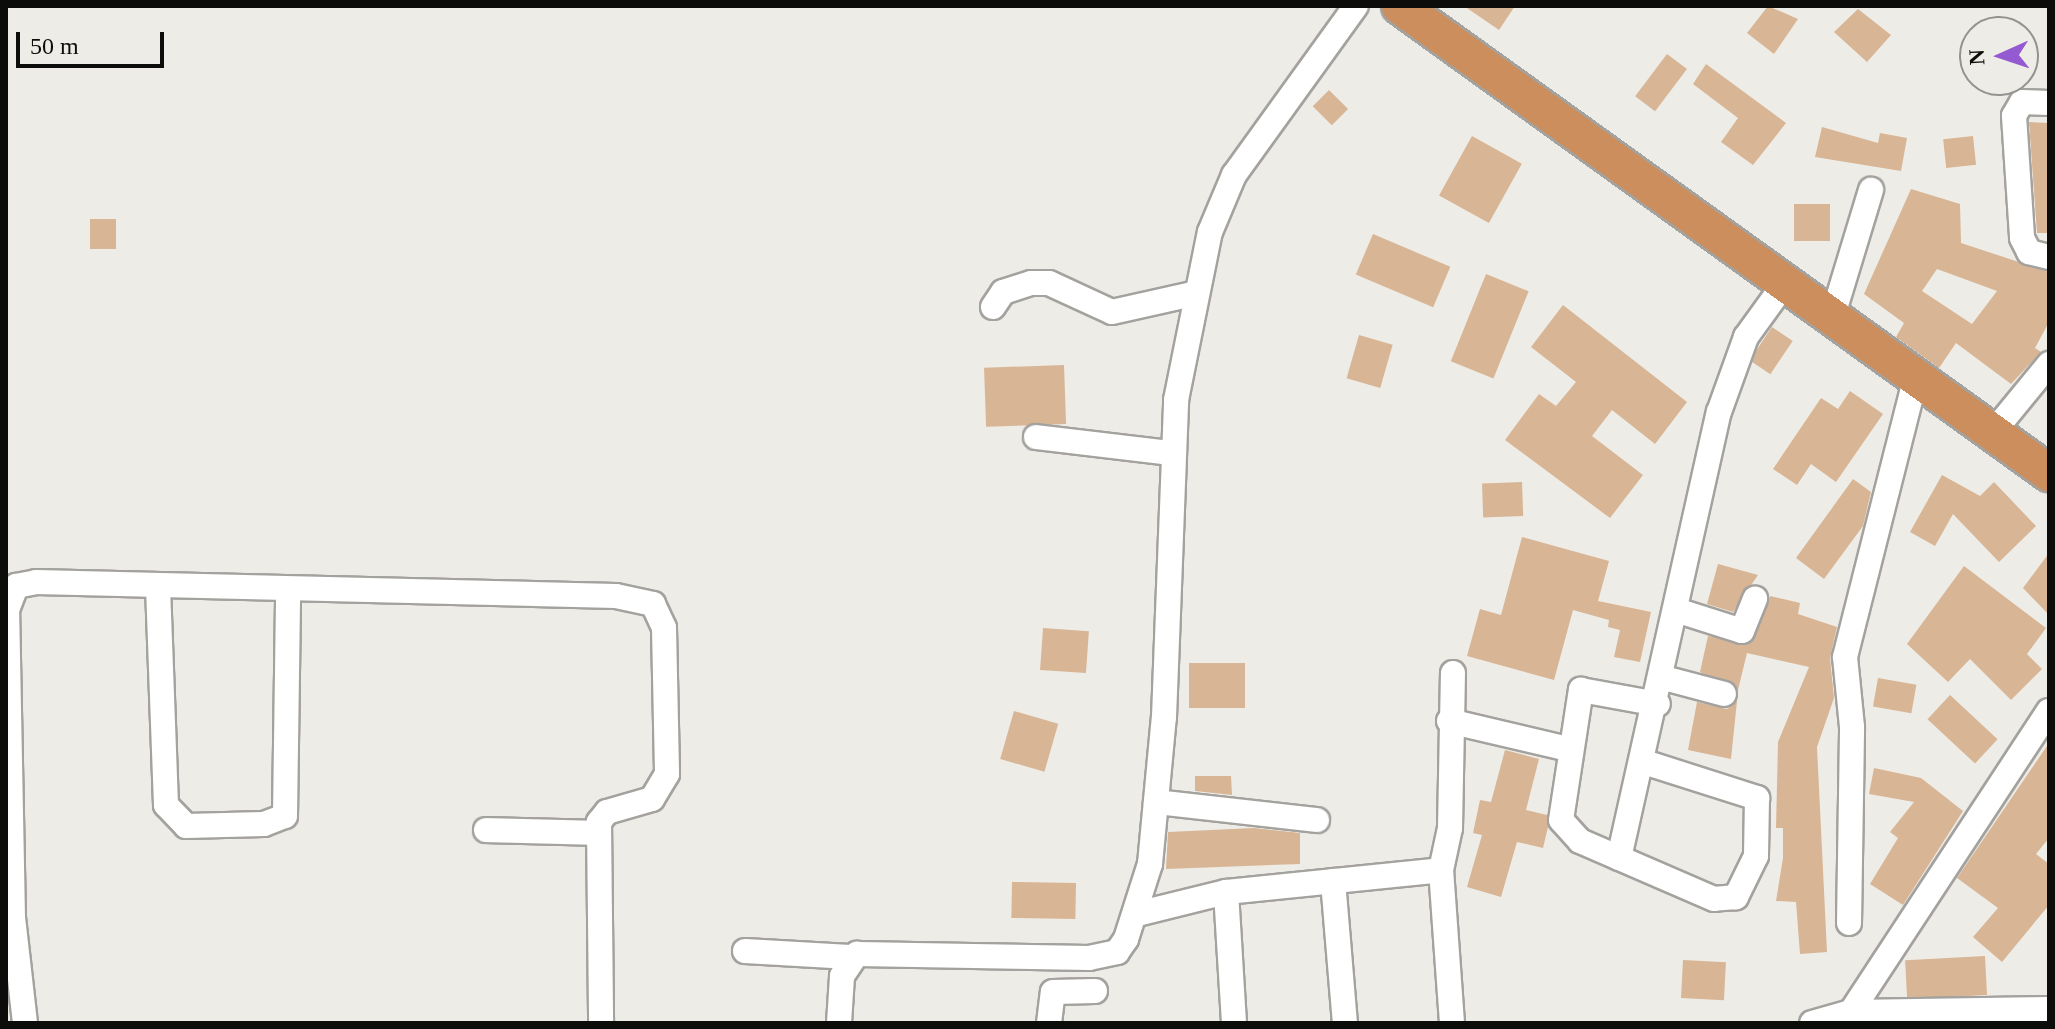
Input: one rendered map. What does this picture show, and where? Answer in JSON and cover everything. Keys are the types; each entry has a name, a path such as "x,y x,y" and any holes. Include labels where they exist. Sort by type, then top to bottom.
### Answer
{"highway":[{"path":"1400,6 1785,283 1917,372 2049,473"}],"street":[{"path":"745,951 850,957 1106,957 1126,939 1137,914 1156,802 1170,453 1197,293 1234,175 1356,6"},
{"path":"2049,103 2022,102 2014,116 2022,238 2029,252 2049,257"},
{"path":"1833,315 1871,190"},
{"path":"993,307 1003,292 1031,283 1049,283 1112,312 1197,293"},
{"path":"1619,858 1658,704 1731,374 1762,309 1785,283"},
{"path":"1994,431 2049,364"},
{"path":"1849,923 1852,727 1845,657 1917,372"},
{"path":"1036,437 1170,453"},
{"path":"25,1023 13,918 6,653 14,583 288,592 616,596 653,604 664,628 667,774 652,799 607,812 599,833 601,1023"},
{"path":"158,587 166,805 186,826 264,824 285,816 288,592"},
{"path":"1679,611 1742,631 1755,598"},
{"path":"1452,1023 1441,870 1450,828 1449,721 1453,673"},
{"path":"1664,678 1724,694"},
{"path":"1644,762 1753,794 1760,812 1756,856 1736,897 1723,901 1580,841 1561,820 1568,749 1585,687 1658,704"},
{"path":"1851,1012 2049,711"},
{"path":"1449,721 1568,749"},
{"path":"1156,802 1317,820"},
{"path":"486,830 599,833"},
{"path":"1137,914 1226,892 1441,870"},
{"path":"1333,881 1345,1023"},
{"path":"1226,892 1234,1023"},
{"path":"839,1023 850,957"},
{"path":"1049,1023 1053,992 1095,991"},
{"path":"1812,1023 1851,1012 2049,1009"}],"building":[{"path":"1464,6 1515,6 1499,30"},
{"path":"1768,6 1798,19 1774,54 1747,33"},
{"path":"1858,9 1891,35 1867,62 1834,32"},
{"path":"1667,54 1687,69 1655,111 1635,96"},
{"path":"1706,64 1786,123 1753,165 1721,142 1738,118 1693,84"},
{"path":"1329,90 1348,109 1332,125 1313,106"},
{"path":"2029,122 2049,123 2049,233 2037,233"},
{"path":"1822,127 1878,143 1880,133 1907,138 1901,171 1815,157"},
{"path":"1472,136 1522,164 1489,223 1439,195"},
{"path":"1973,136 1976,165 1946,168 1943,139"},
{"path":"1911,189 1960,204 1961,243 2049,272 2049,322 2035,348 2041,352 2011,384 1956,343 1939,368 1896,337 1904,323 1864,294","holes":["1937,269 1997,291 1972,324 1922,291"]},
{"path":"1794,204 1830,204 1830,241 1794,241"},
{"path":"90,219 116,219 116,249 90,249"},
{"path":"1373,234 1450,267 1433,307 1356,275"},
{"path":"1486,274 1529,291 1493,378 1451,361"},
{"path":"1563,305 1687,402 1655,444 1612,410 1592,436 1643,475 1610,518 1505,440 1539,394 1556,406 1576,382 1531,347"},
{"path":"1772,327 1793,341 1770,374 1750,360"},
{"path":"1359,335 1393,345 1380,388 1347,378"},
{"path":"1064,365 1066,424 986,427 984,368"},
{"path":"1850,391 1883,414 1836,482 1811,464 1797,485 1773,469 1821,398 1838,409"},
{"path":"1942,475 1980,496 1994,482 2036,526 1999,562 1953,514 1935,546 1910,532"},
{"path":"1853,479 1871,492 1863,526 1824,579 1796,558"},
{"path":"1522,482 1523,516 1483,517 1482,483"},
{"path":"1522,537 1609,561 1598,601 1651,612 1640,662 1614,657 1620,630 1608,627 1609,620 1573,610 1554,680 1467,656 1480,609 1501,615"},
{"path":"2049,553 2049,615 2023,588"},
{"path":"1718,564 1758,575 1733,612 1707,604"},
{"path":"1964,566 2046,628 2027,654 2042,669 2011,700 1970,659 1948,682 1907,644"},
{"path":"1770,596 1800,603 1798,614 1837,627 1830,658 1834,698 1817,747 1827,952 1800,954 1796,902 1776,901 1783,858 1783,828 1776,828 1778,742 1809,667 1747,653 1738,690 1700,672 1708,636 1751,643"},
{"path":"1043,628 1089,631 1086,673 1040,670"},
{"path":"1189,663 1245,663 1245,708 1189,708"},
{"path":"1878,678 1916,685 1911,713 1873,707"},
{"path":"1950,695 1998,739 1975,763 1927,719"},
{"path":"1737,701 1731,759 1688,750 1697,702 1727,709"},
{"path":"1014,711 1058,724 1044,772 1000,759"},
{"path":"2049,743 2049,838 2036,854 2049,864 2049,905 2002,962 1973,937 1998,908 1957,878"},
{"path":"1505,750 1539,759 1526,810 1547,815 1548,827 1543,848 1517,842 1501,897 1467,887 1482,835 1473,833 1480,800 1491,802"},
{"path":"1874,768 1921,778 1963,811 1903,905 1870,884 1898,838 1890,832 1914,802 1869,794"},
{"path":"1195,776 1231,776 1232,795 1195,791"},
{"path":"1254,828 1300,833 1300,864 1166,869 1168,832"},
{"path":"1012,882 1076,883 1075,919 1011,918"},
{"path":"1985,956 1987,995 1907,999 1905,960"},
{"path":"1683,960 1726,962 1724,1000 1681,998"}]}
